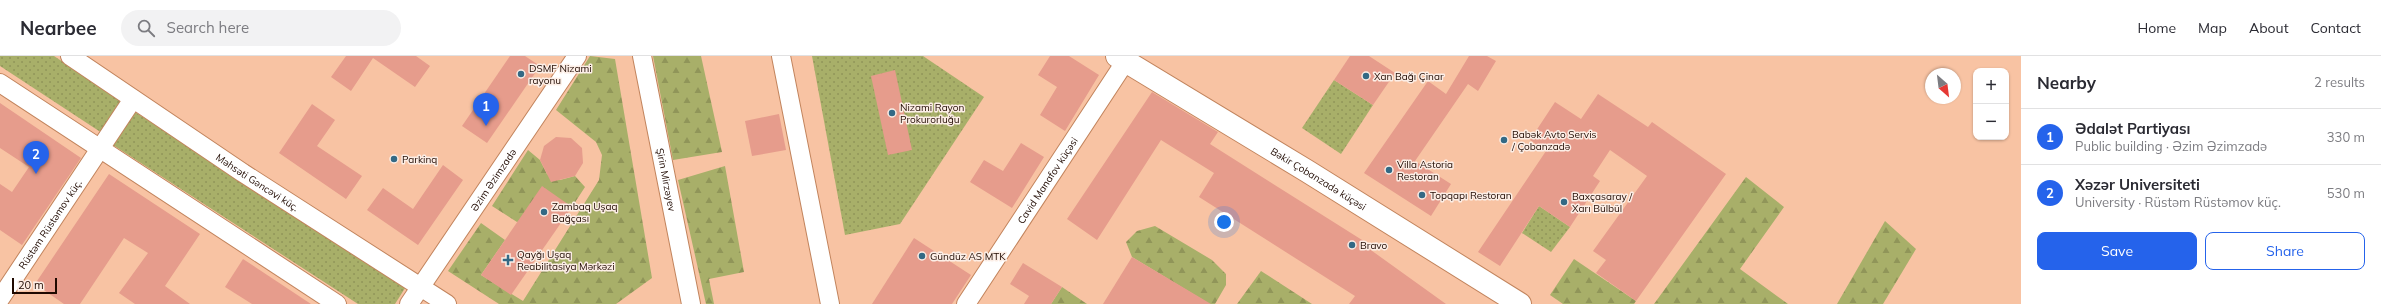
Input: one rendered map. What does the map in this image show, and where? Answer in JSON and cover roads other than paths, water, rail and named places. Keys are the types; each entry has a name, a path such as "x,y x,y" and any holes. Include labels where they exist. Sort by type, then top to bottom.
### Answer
{"street":[{"name":"Məhsəti Gəncəvi küç.","path":"70,56 243,173 447,304"},
{"name":"Əzim Əzimzadə","path":"409,304 577,56"},
{"name":"Şirin Mirzəyev","path":"642,56 691,304"},
{"path":"781,56 830,304"},
{"name":"Cavid Manafov küçəsi","path":"966,304 1123,58"},
{"name":"Bəkir Çobanzadə küçəsi","path":"1123,58 1520,304"},
{"path":"0,83 337,304"},
{"name":"Rüstəm Rüstəmov küç.","path":"0,299 133,99"}],"place":[{"name":"DSMF Nizami rayonu","path":"521,74"},
{"name":"Xan Bağı Çinar","path":"1366,76"},
{"name":"Nizami Rayon Prokurorluğu","path":"892,113"},
{"name":"Ədalət Partiyası","path":"486,126"},
{"name":"Babək Avto Servis / Çobanzadə","path":"1504,140"},
{"name":"Parkinq","path":"394,159"},
{"name":"Villa Astoria Restoran","path":"1389,170"},
{"name":"Xəzər Universiteti","path":"36,174"},
{"name":"Topqapı Restoran","path":"1422,195"},
{"name":"Baxçasaray / Xarı Bülbül","path":"1564,202"},
{"name":"Zambaq Uşaq Bağçası","path":"544,212"},
{"name":"Bravo","path":"1352,245"},
{"name":"Gündüz AS MTK","path":"922,256"},
{"name":"Qayğı Uşaq Reabilitasiya Mərkəzi","path":"508,260"}]}
